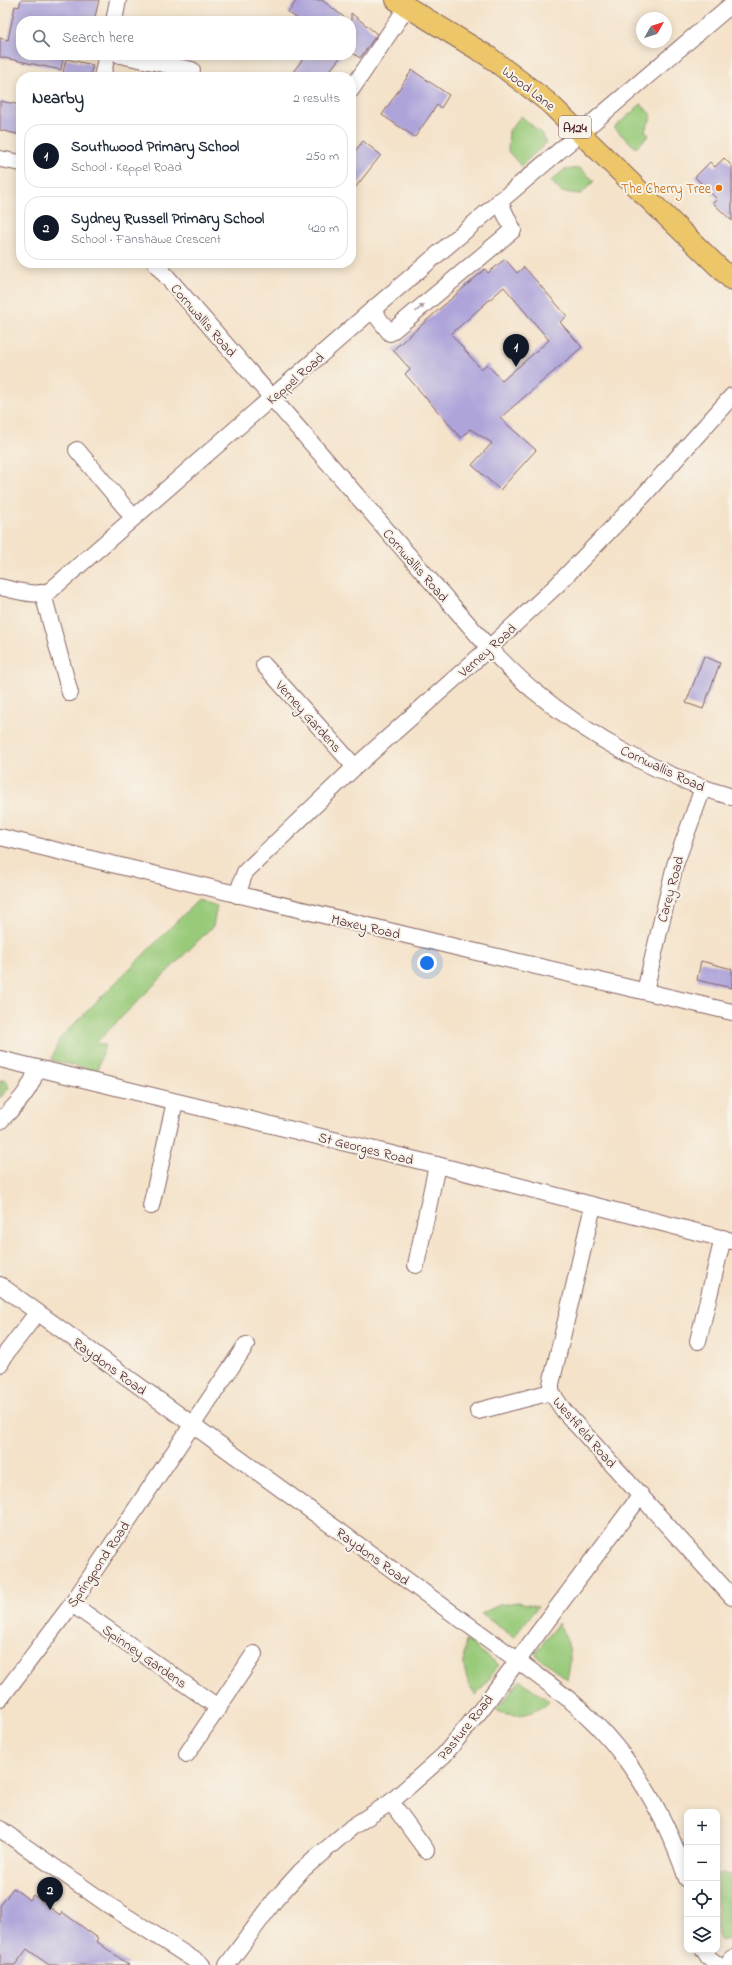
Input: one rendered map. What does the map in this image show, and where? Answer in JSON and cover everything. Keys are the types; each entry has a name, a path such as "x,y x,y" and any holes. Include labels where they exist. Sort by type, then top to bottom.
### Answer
{"main road":[{"name":"Wood Lane","path":"402,3 488,56 548,102 732,280"}],"street":[{"path":"115,16 118,0"},
{"path":"356,81 402,3"},
{"name":"Keppel Road","path":"43,594 75,570 133,517 372,310 729,5"},
{"path":"103,72 106,60"},
{"path":"144,60 192,70"},
{"path":"0,159 16,162"},
{"path":"372,310 390,333 513,230 499,202"},
{"name":"Cornwallis Road","path":"159,268 489,648 532,689 592,734 645,762 702,788 732,797"},
{"name":"Verney Road","path":"237,895 245,872 355,767 489,648 556,586 644,495 732,396"},
{"path":"77,450 133,517"},
{"path":"0,587 43,594 70,693"},
{"name":"Verney Gardens","path":"264,665 355,767"},
{"name":"Carey Road","path":"645,991 674,865 702,788"},
{"name":"Maxey Road","path":"0,837 237,895 732,1012"},
{"name":"St Georges Road","path":"0,1059 437,1165 728,1240"},
{"path":"0,1122 25,1095 34,1079 37,1068"},
{"path":"151,1206 175,1102"},
{"path":"416,1265 437,1165"},
{"name":"Westfield Road","path":"593,1206 551,1384 551,1392 564,1411 732,1597"},
{"path":"698,1341 728,1240"},
{"name":"Raydons Road","path":"0,1285 517,1660 579,1707 615,1746 635,1772 659,1812 684,1870"},
{"path":"0,1364 7,1352 37,1313"},
{"name":"Springpond Road","path":"0,1699 72,1604 246,1345"},
{"path":"478,1411 551,1392"},
{"name":"Pasture Road","path":"228,1965 275,1900 301,1871 352,1827 391,1802 444,1755 480,1711 641,1495"},
{"name":"Spinney Gardens","path":"72,1604 219,1708"},
{"path":"187,1754 254,1654"},
{"path":"391,1802 426,1850"},
{"path":"0,1829 107,1904 202,1965"},
{"path":"706,1953 709,1958 718,1965"},
{"path":"728,1965 732,1958"}],"green space":[{"path":"641,104 652,116 645,130 649,135 636,148 614,128"},
{"path":"521,116 543,135 546,143 521,166 508,151 509,131"},
{"path":"580,168 594,181 581,194 561,192 551,181 564,170"},
{"path":"198,900 217,906 213,926 96,1043 105,1045 97,1071 51,1060 60,1038"},
{"path":"0,1080 6,1081 9,1088 0,1098"},
{"path":"518,1602 538,1606 514,1637 481,1614 499,1605"},
{"path":"558,1623 568,1643 570,1664 567,1679 535,1654"},
{"path":"466,1640 499,1665 476,1696 466,1676 464,1655"},
{"path":"520,1680 549,1701 537,1710 530,1713 517,1715 496,1711"},
{"path":"720,1874 732,1875 732,1934 726,1940 720,1941 720,1881"}],"building":[{"path":"21,0 99,0 95,16 16,16 16,60 63,60 61,70 0,57 0,38 8,40 15,6 19,7"},
{"path":"297,0 322,0 343,16 293,16 288,12"},
{"path":"356,17 377,34 360,58 356,55"},
{"path":"66,60 93,65 91,72 63,72"},
{"path":"302,60 338,60 329,72 293,72"},
{"path":"412,70 449,95 441,108 437,105 415,137 382,115"},
{"path":"0,101 16,104 16,134 0,130"},
{"path":"363,141 381,155 356,187 356,150"},
{"name":"The Cherry Tree","path":"724,158 732,166 732,221 713,203 717,199 695,177 710,162 715,167"},
{"path":"505,259 517,273 524,267 567,316 560,322 582,347 500,418 536,450 500,490 472,465 492,443 470,429 461,438 405,374 410,369 393,350 485,269 488,273","holes":["504,287 549,340 502,381 487,364 481,369 451,334"]},
{"path":"704,656 720,663 703,709 686,703"},
{"path":"701,961 732,969 732,988 697,980"},
{"path":"13,1888 30,1900 33,1895 60,1915 62,1912 98,1938 96,1941 129,1965 49,1965 27,1949 15,1965 0,1965 0,1906"}],"place":[{"name":"The Cherry Tree","path":"719,188"},
{"name":"Southwood Primary School","path":"516,367"},
{"name":"Sydney Russell Primary School","path":"50,1910"}]}
